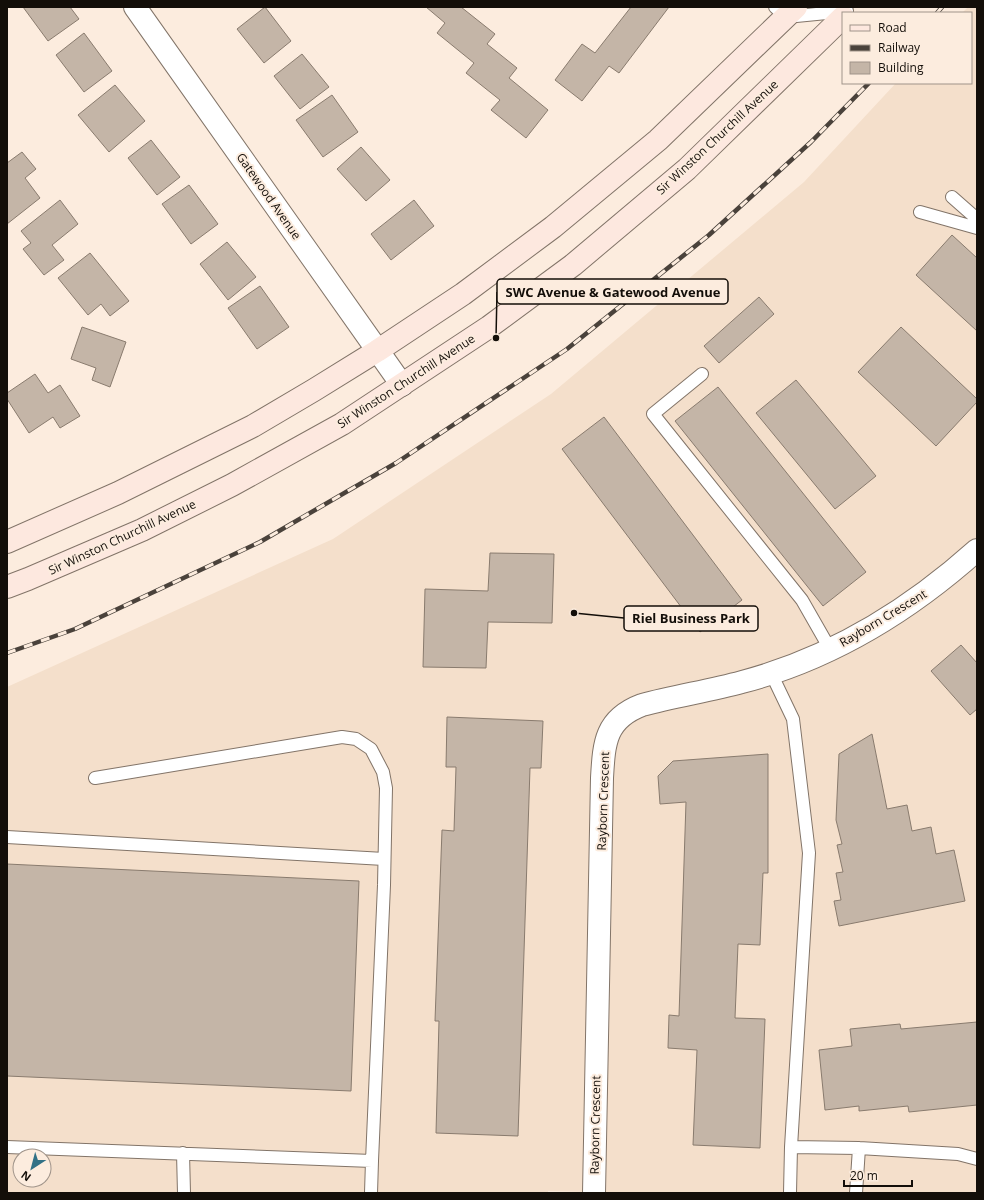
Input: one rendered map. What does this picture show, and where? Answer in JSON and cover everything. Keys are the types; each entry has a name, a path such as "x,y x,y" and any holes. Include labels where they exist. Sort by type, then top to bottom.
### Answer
{"main road":[{"path":"7,542 118,493 239,432 314,390 463,294 553,227 658,140 786,10"},
{"name":"Sir Winston Churchill Avenue","path":"7,587 28,580 142,530 232,485 342,424 488,327 573,264 688,169 842,18"}],"street":[{"name":"Gatewood Avenue","path":"135,7 402,385"},
{"name":"Rayborn Crescent","path":"594,1193 602,778 605,744 617,720 629,710 662,700 743,682 812,658 849,641 919,598 977,550"}],"lane":[{"path":"786,10 848,12"},
{"path":"952,197 977,219"},
{"path":"920,212 977,228"},
{"path":"702,374 653,414 802,600 830,649"},
{"path":"771,673 793,719 809,853 791,1147 790,1193"},
{"path":"95,778 342,737 356,739 371,749 383,772 386,788 371,1193"},
{"path":"7,837 384,859"},
{"path":"7,1147 372,1161"},
{"path":"791,1147 859,1148 958,1154 977,1159"},
{"path":"856,1193 859,1148"},
{"path":"183,1153 184,1193"}],"shaded area":[{"path":"968,7 977,7 977,1193 620,1193 548,1191 548,1193 7,1193 7,687 333,539 551,394 804,182 895,84 972,84 972,12 963,12"}],"building":[{"path":"23,7 70,7 79,19 48,41"},
{"path":"265,7 291,41 264,63 237,29"},
{"path":"426,7 461,7 495,34 487,44 517,68 509,78 548,110 526,138 491,110 500,100 466,73 474,63 437,33 445,23"},
{"path":"631,7 669,7 619,73 609,66 582,101 555,80 582,44 595,53"},
{"path":"84,33 112,71 84,92 56,55"},
{"path":"302,54 329,87 300,109 274,76"},
{"path":"115,85 145,121 109,152 78,115"},
{"path":"332,95 358,132 323,157 296,120"},
{"path":"151,140 180,177 157,195 128,158"},
{"path":"361,147 390,180 366,201 337,169"},
{"path":"22,152 36,169 25,178 40,198 7,224 7,163"},
{"path":"189,185 218,224 191,244 162,204"},
{"path":"60,200 78,224 52,245 64,260 44,275 23,249 31,243 21,231"},
{"path":"414,200 434,226 391,260 371,234"},
{"path":"952,235 977,258 977,331 916,275"},
{"path":"227,242 256,277 228,300 200,264"},
{"path":"90,253 129,301 110,316 101,304 88,315 58,278"},
{"path":"260,286 289,327 257,349 228,308"},
{"path":"759,297 774,314 719,363 704,346"},
{"path":"82,327 126,342 110,387 92,380 96,368 71,359"},
{"path":"901,327 977,399 977,402 936,446 858,372"},
{"path":"35,374 48,393 60,385 80,416 60,428 53,417 29,433 7,399 7,393"},
{"path":"796,380 876,476 835,509 756,413"},
{"path":"718,387 866,572 823,606 675,421"},
{"path":"604,417 742,600 700,632 562,449"},
{"path":"490,553 554,554 552,623 488,622 486,668 423,667 425,589 488,591"},
{"path":"961,645 977,663 977,709 970,715 931,671"},
{"path":"447,717 543,721 541,768 530,768 518,1136 436,1133 439,1021 435,1021 442,830 454,831 456,767 446,767"},
{"path":"872,734 887,809 907,805 912,831 931,827 936,854 954,850 965,901 839,926 834,901 841,900 836,873 843,872 837,845 842,844 836,820 839,754"},
{"path":"768,754 768,873 763,873 760,945 738,944 735,1018 765,1019 760,1148 693,1145 697,1050 668,1048 669,1015 679,1016 686,802 660,804 658,776 673,761"},
{"path":"7,864 359,881 351,1091 7,1076"},
{"path":"977,1022 977,1105 909,1112 908,1106 859,1111 859,1106 825,1110 819,1050 852,1046 850,1029 900,1024 901,1029"}],"railway":[{"path":"938,12 942,7"},
{"path":"7,653 75,629 260,542 396,463 567,349 709,235 811,142 868,84"}],"place":[{"name":"SWC Avenue & Gatewood Avenue","path":"496,338"},
{"name":"Riel Business Park","path":"574,613"}]}
